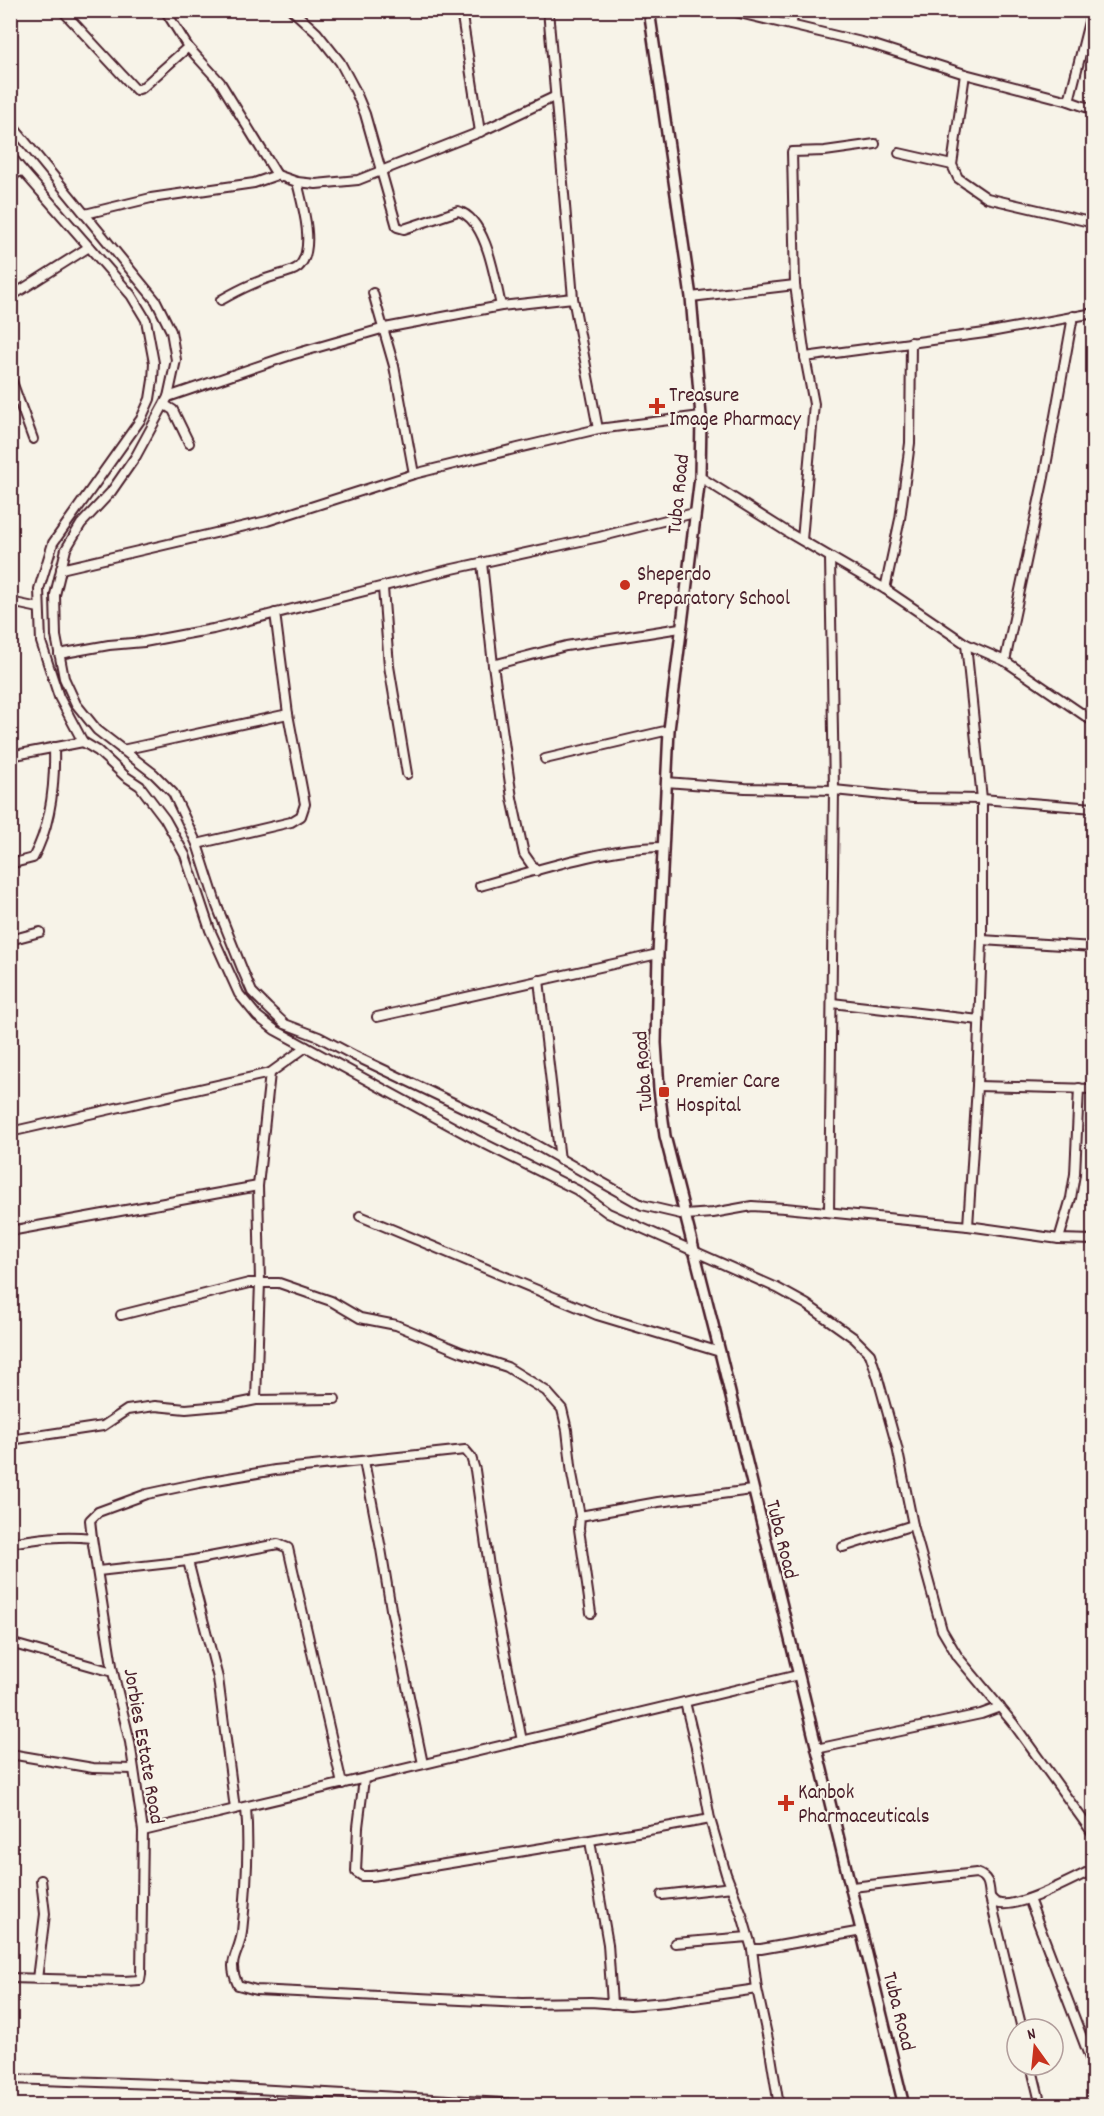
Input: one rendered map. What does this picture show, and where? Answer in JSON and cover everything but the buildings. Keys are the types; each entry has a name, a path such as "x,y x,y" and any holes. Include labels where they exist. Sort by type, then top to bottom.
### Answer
{"street":[{"path":"63,10 136,90 142,88 189,47"},
{"path":"165,10 189,47 220,82 277,175"},
{"path":"292,10 316,33 340,62 355,90 365,114 397,227 400,229 458,211 470,218 486,243 501,306"},
{"path":"461,10 480,132"},
{"path":"548,10 573,298 598,429"},
{"name":"Tuba Road","path":"649,10 691,297 701,416 700,477 669,730 658,954 659,1089 665,1136 692,1249 720,1352 904,2106"},
{"path":"727,10 874,45 965,74 1069,101 1094,110"},
{"path":"791,25 795,10"},
{"path":"1069,101 1092,10"},
{"path":"965,74 952,165 958,178 987,198 1094,224"},
{"path":"85,214 151,198 254,183 277,175 297,182 316,184 358,180 480,132 554,97"},
{"path":"10,123 156,302 171,331 176,360 167,401 136,456 111,492 81,524 66,549 55,595 56,636 64,678 76,704 97,730 154,774 173,793 197,844 217,906 252,992 285,1024 319,1037 504,1127 642,1205 685,1215 713,1214 752,1206 968,1226 1059,1239 1094,1240"},
{"path":"802,540 814,404 795,285 792,152 825,151 874,144"},
{"path":"899,153 952,165"},
{"path":"10,155 131,295 146,320 154,363 150,399 141,418 53,543 39,589 41,642 45,659 59,697 83,742 140,786 165,819 185,855 210,930 239,994 258,1016 275,1030 475,1139 577,1190 608,1213 777,1288 806,1304 854,1338 870,1354 897,1447 913,1525 931,1583 942,1630 958,1657 1000,1707 1094,1835"},
{"path":"10,177 22,170"},
{"path":"221,300 251,283 292,271 301,266 306,255 307,239 297,182"},
{"path":"10,297 89,247"},
{"path":"691,297 795,285"},
{"path":"373,293 385,328 394,366 414,474"},
{"path":"167,401 291,356 385,328 501,306 573,298"},
{"path":"805,357 985,333 1094,313"},
{"path":"1005,661 1044,477 1073,316"},
{"path":"885,588 900,519 910,443 911,342"},
{"path":"10,376 33,439"},
{"path":"167,401 189,443"},
{"path":"61,569 267,521 414,474 598,429 701,416"},
{"path":"700,477 830,558 885,588 966,644 1005,661 1091,720 1094,700"},
{"path":"59,654 213,629 694,513"},
{"path":"829,1212 834,790 830,558"},
{"path":"482,563 493,665 512,798 524,854 536,871"},
{"path":"383,588 389,666 407,774"},
{"path":"10,596 15,603 39,608"},
{"path":"197,844 291,822 301,816 305,804 288,714 275,613"},
{"path":"493,665 566,646 680,628"},
{"path":"966,644 982,799 982,940 977,1086 968,1226"},
{"path":"122,750 288,714"},
{"path":"545,759 669,730"},
{"path":"10,756 83,742"},
{"path":"10,864 21,863 33,858 42,843 55,778 54,747"},
{"path":"666,782 745,789 834,790 913,798 982,799 1094,808"},
{"path":"480,886 620,852 662,847"},
{"path":"10,940 40,932"},
{"path":"982,940 1094,947"},
{"path":"377,1017 658,954"},
{"path":"539,980 560,1160"},
{"path":"832,1003 979,1020"},
{"path":"10,1132 270,1073 306,1047"},
{"path":"255,1400 260,1282 258,1186 270,1073"},
{"path":"977,1086 1094,1089"},
{"path":"1059,1239 1071,1198 1075,1174 1079,1088"},
{"path":"10,1231 258,1186"},
{"path":"360,1216 597,1315 720,1352"},
{"path":"121,1315 201,1294 260,1282 279,1283 331,1301 360,1318 396,1325 460,1352 507,1367 546,1391 562,1409 567,1430 591,1613"},
{"path":"10,1440 103,1426 127,1410 155,1406 186,1409 231,1405 255,1400 335,1399"},
{"path":"423,1764 363,1461 465,1450 471,1457 475,1470 492,1587 522,1741"},
{"name":"Jorbies Estate Road","path":"37,1979 140,1980 144,1883 143,1831 130,1742 113,1672 90,1520 98,1512 147,1494 275,1470 363,1461"},
{"path":"580,1516 658,1502 752,1490"},
{"path":"843,1547 913,1525"},
{"path":"10,1544 64,1536 92,1538"},
{"path":"98,1571 188,1561 278,1544 288,1548 342,1784"},
{"path":"188,1561 218,1678 235,1809"},
{"path":"10,1643 113,1672"},
{"path":"143,1831 798,1675"},
{"path":"685,1702 700,1764 710,1820 752,1949 757,1989 779,2106"},
{"path":"816,1749 981,1714 1000,1707"},
{"path":"10,1754 93,1768 133,1769"},
{"path":"364,1779 358,1827 356,1872 362,1876 710,1820"},
{"path":"246,1807 247,1844 242,1933 233,1960 232,1971 238,1985 256,1990 388,1997 522,2003 612,2004 650,2004 757,1989"},
{"path":"590,1841 608,1944 612,2004"},
{"path":"990,1897 997,1903 1006,1904 1029,1899 1094,1869"},
{"path":"852,1887 976,1873 984,1876 988,1882 1019,2017"},
{"path":"10,1978 37,1979 45,1914 41,1880"},
{"path":"662,1895 732,1887"},
{"path":"1029,1899 1093,2066"},
{"path":"752,1949 761,1950 862,1931"},
{"path":"675,1943 748,1937"},
{"path":"1034,2077 1041,2106"},
{"path":"10,2079 186,2085 555,2106"}],"place":[{"name":"Treasure Image Pharmacy","path":"657,406"},
{"name":"Sheperdo Preparatory School","path":"625,585"},
{"name":"Premier Care Hospital","path":"664,1092"},
{"name":"Kanbok Pharmaceuticals","path":"786,1803"}]}
